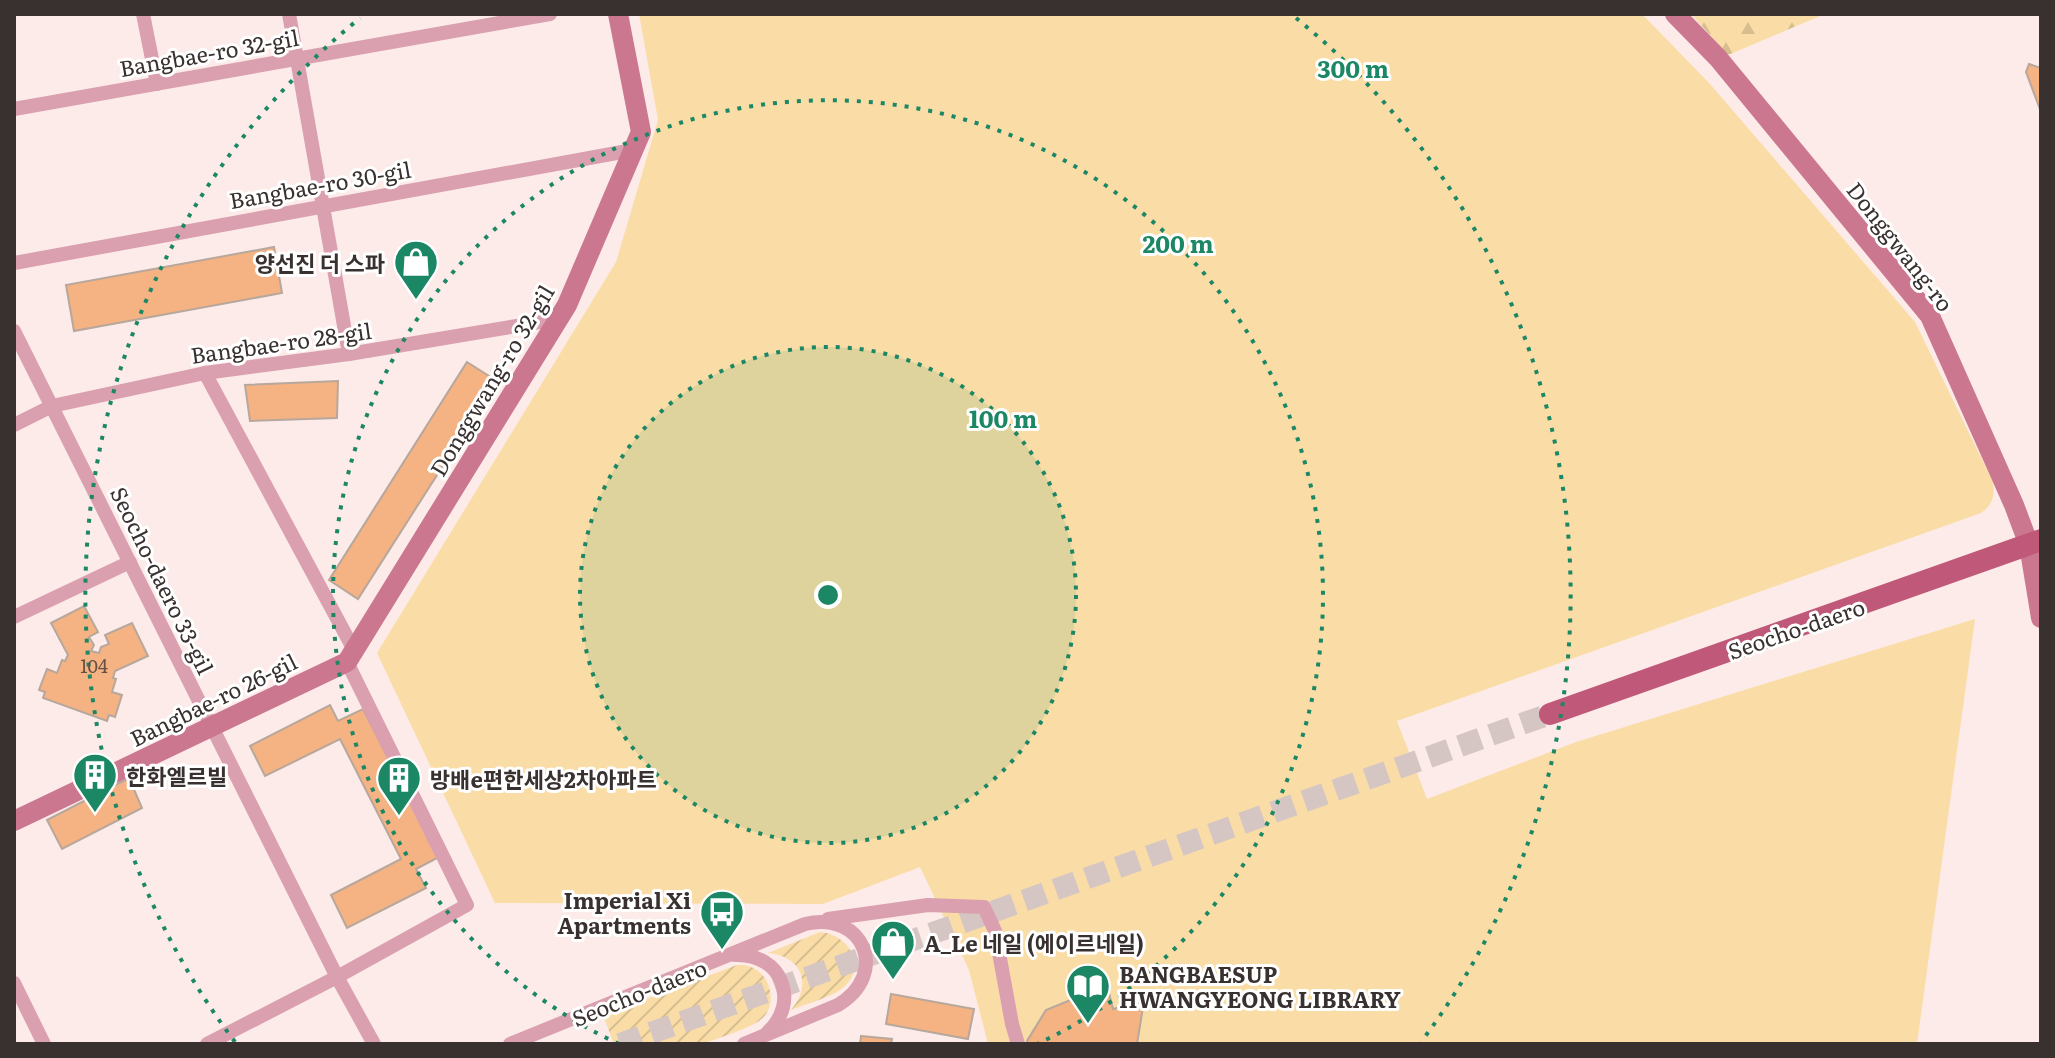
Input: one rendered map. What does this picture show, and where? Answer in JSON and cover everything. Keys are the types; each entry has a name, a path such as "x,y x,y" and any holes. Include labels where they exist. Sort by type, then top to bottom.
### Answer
{"main road":[{"name":"Seocho-daero","path":"1550,714 2035,543"}],"street":[{"path":"143,14 157,84"},
{"path":"289,14 349,354"},
{"name":"Bangbae-ro 32-gil","path":"15,104 157,84 550,14"},
{"name":"Donggwang-ro 32-gil","path":"350,656 567,305 641,132 618,14"},
{"name":"Donggwang-ro","path":"1675,14 1718,58 1930,316 2014,505 2035,543 2041,618"},
{"name":"Bangbae-ro 30-gil","path":"14,263 633,150"},
{"name":"Bangbae-ro 28-gil","path":"14,425 52,406 205,373 349,354 558,319"},
{"name":"Seocho-daero 33-gil","path":"14,331 337,977 374,1044"},
{"path":"205,373 350,656 467,905 207,1044"},
{"path":"14,617 130,562"},
{"name":"Bangbae-ro 26-gil","path":"14,821 211,727 350,656"},
{"path":"819,921 928,905 984,907 995,931 1018,1044"},
{"name":"Seocho-daero","path":"510,1044 805,924 833,921 856,936 866,961 865,975 850,998 753,1042"},
{"name":"Seocho-daero","path":"724,958 738,954 764,961 775,970 782,982 784,1009 769,1032 753,1042"},
{"path":"14,983 44,1044"}],"green space":[{"path":"639,14 1642,14 1710,84 1915,322 1992,480 1992,499 1981,513 1397,721 1427,799 1576,742 1975,619 1917,1044 988,1044 969,970 920,867 823,904 495,903 377,653 616,262 658,120"},
{"path":"1691,14 1825,14 1728,55"},
{"path":"820,932 839,938 852,952 854,970 851,979 839,991 791,1010 801,991 800,973 789,960 768,953"},
{"path":"737,965 755,969 769,987 768,1009 759,1021 700,1044 614,1044 603,1015"}],"building":[{"path":"2029,64 2041,68 2041,112 2026,72"},
{"path":"274,247 282,293 74,331 66,285"},
{"path":"467,362 497,381 358,599 329,580"},
{"path":"338,381 337,418 250,421 245,385"},
{"path":"84,606 98,632 89,637 94,645 91,651 99,653 101,647 109,644 105,635 132,623 148,656 115,671 112,692 122,695 115,717 109,715 107,721 43,698 45,692 39,690 47,669 57,673 62,660 65,661 68,655 51,623"},
{"name":"방배e편한세상2차아파트","path":"330,705 338,721 363,709 439,857 416,869 426,888 347,928 331,895 401,859 340,739 265,776 250,746"},
{"name":"한화엘르빌","path":"129,778 142,808 62,849 47,820"},
{"name":"BANGBAESUP HWANGYEONG LIBRARY","path":"1107,985 1113,1009 1144,1001 1137,1044 1028,1044 1046,1010"},
{"path":"891,994 974,1009 968,1039 886,1024"},
{"path":"861,1036 892,1039 891,1044 860,1044"}],"tunnel":[{"path":"620,1044 1550,714"}],"place":[{"name":"양선진 더 스파","path":"416,301"},
{"name":"한화엘르빌","path":"95,814"},
{"name":"방배e편한세상2차아파트","path":"399,817"},
{"name":"Imperial Xi Apartments","path":"722,951"},
{"name":"A_Le 네일 (에이르네일)","path":"893,981"},
{"name":"BANGBAESUP HWANGYEONG LIBRARY","path":"1088,1025"}]}
